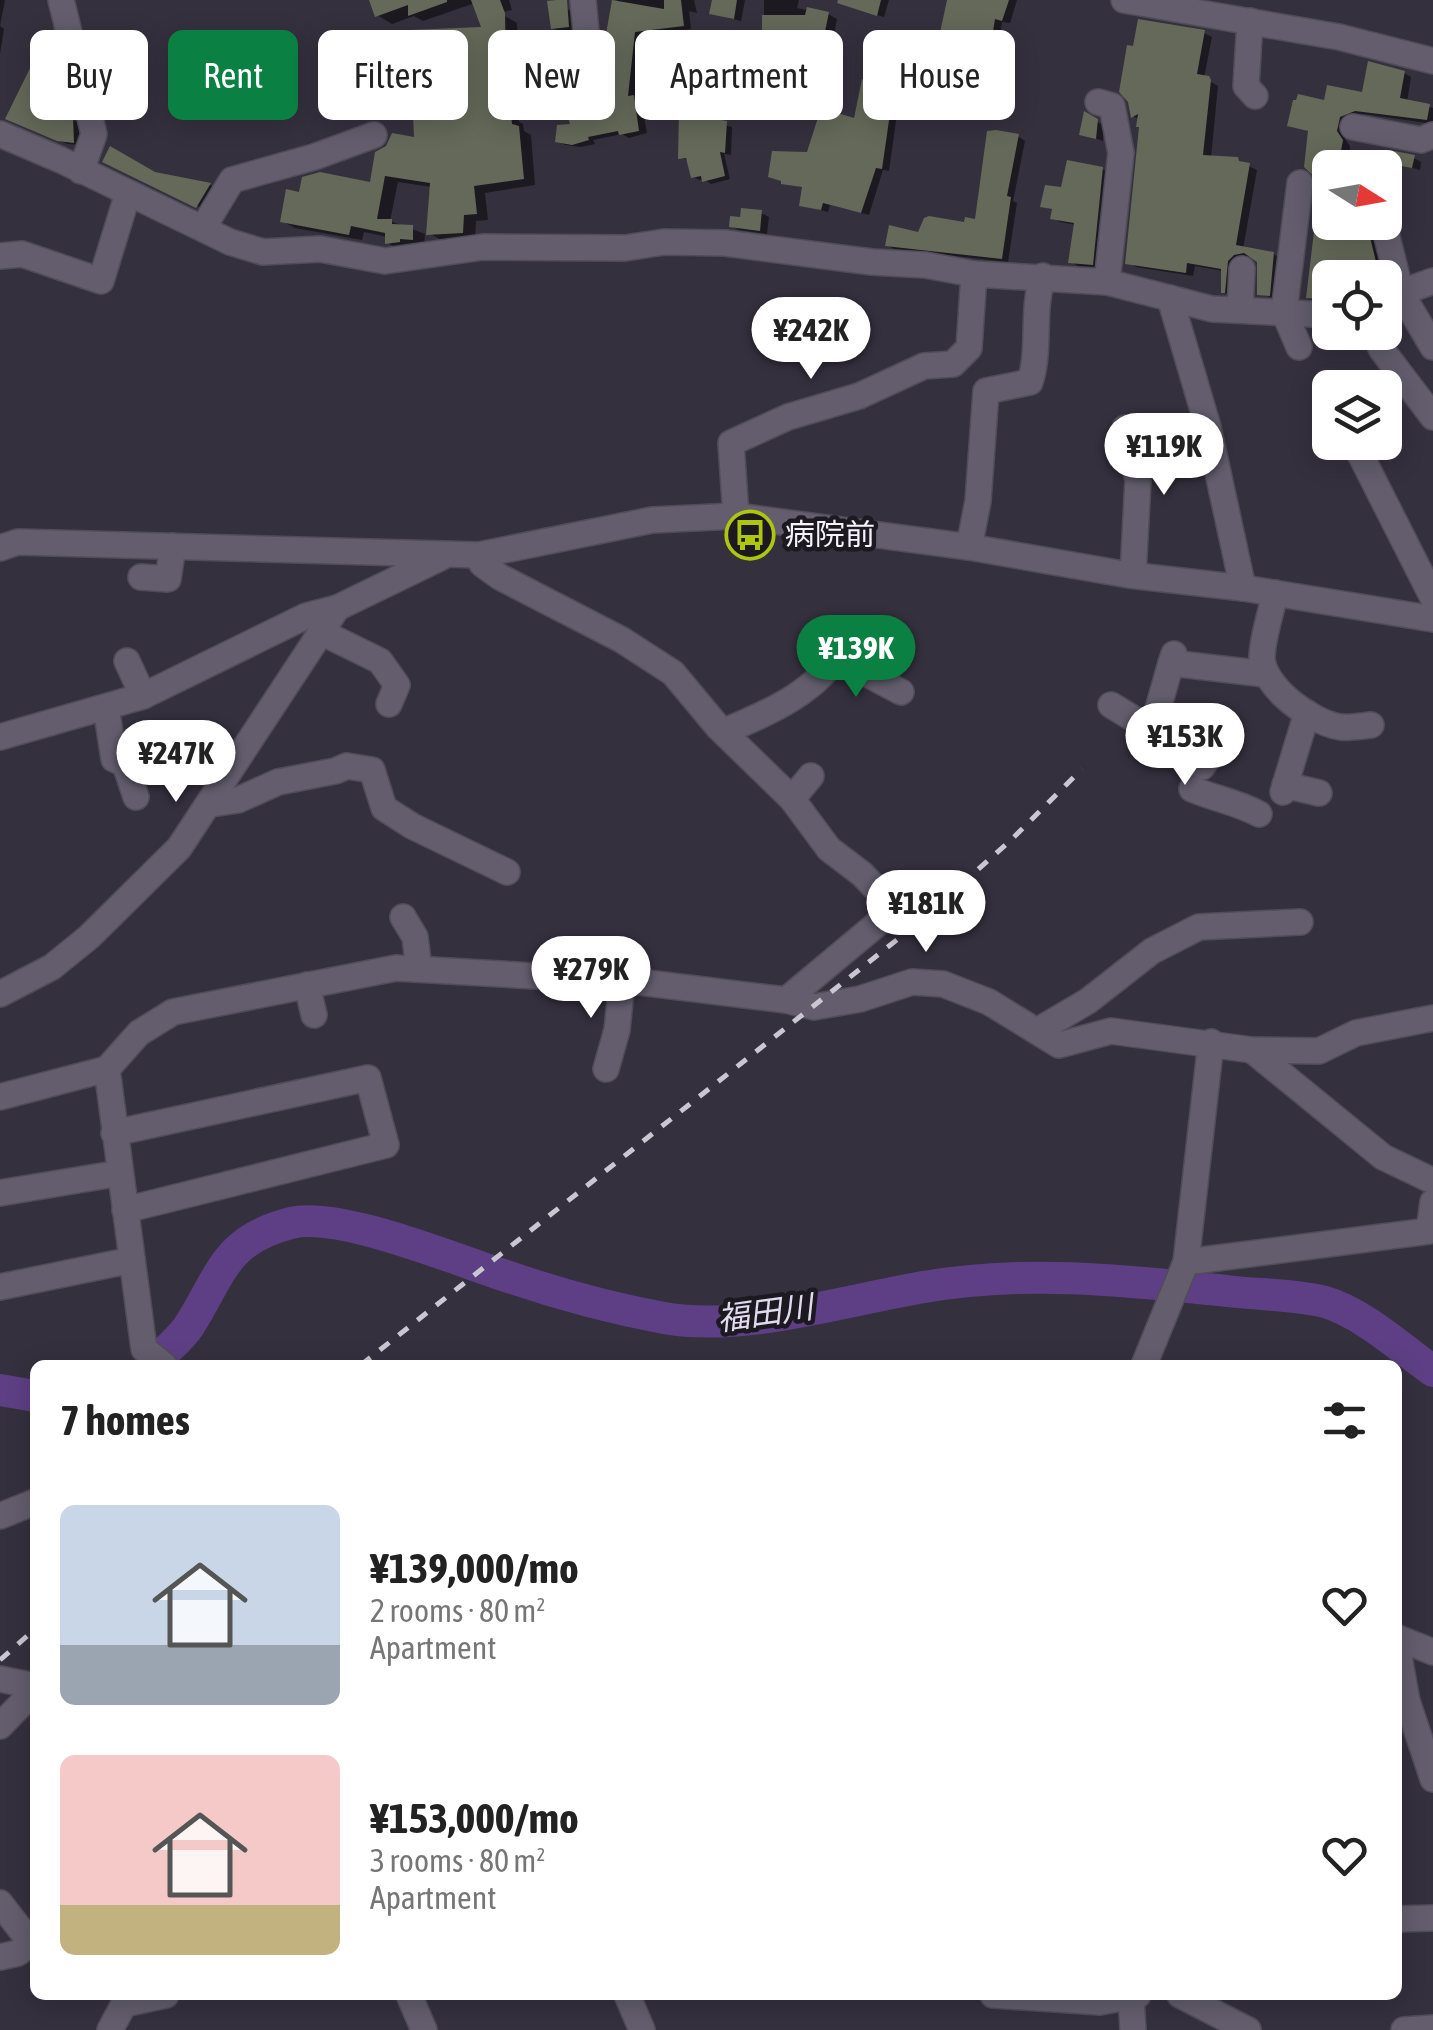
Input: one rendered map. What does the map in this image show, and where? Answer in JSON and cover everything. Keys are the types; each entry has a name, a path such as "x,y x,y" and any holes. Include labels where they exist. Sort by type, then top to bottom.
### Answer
{"street":[{"path":"61,0 94,134 81,171"},
{"path":"582,0 586,30"},
{"path":"1124,0 1381,45 1433,61"},
{"path":"1250,21 1246,86 1255,96"},
{"path":"1098,102 1112,106 1121,153 1107,282"},
{"path":"1354,126 1421,140 1433,135"},
{"path":"0,134 230,242 263,252 320,248 386,262 482,247 624,248 664,242 725,243 974,274 1107,282 1212,309 1312,313"},
{"path":"204,228 232,180 314,158 374,135"},
{"path":"1299,347 1284,312 1300,183"},
{"path":"0,256 22,254 102,282 128,193"},
{"path":"1240,310 1242,269"},
{"path":"736,516 731,442 788,417 859,396 924,366 953,364 969,348 974,274"},
{"path":"969,547 978,501 986,391 1030,382 1036,346 1034,308 1043,276"},
{"path":"1402,292 1433,280"},
{"path":"1170,298 1208,426 1243,588"},
{"path":"1402,307 1433,346"},
{"path":"1382,350 1429,403"},
{"path":"1126,428 1138,480 1133,575"},
{"path":"1363,460 1433,598"},
{"path":"6,541 479,555 652,520 736,516 969,547 1433,619"},
{"path":"141,577 168,580 174,546"},
{"path":"0,737 143,696 306,616 336,608 447,555"},
{"path":"479,555 482,564 500,577 673,673 718,726 792,799 829,849 881,894 890,914 786,1000"},
{"path":"1274,593 1262,657 1265,674 1307,713 1338,726 1372,725"},
{"path":"0,994 52,967 179,848 336,608"},
{"path":"321,632 380,661 400,696"},
{"path":"725,731 765,714 800,679 840,652 901,692"},
{"path":"1152,730 1172,658 1265,674"},
{"path":"127,661 143,696"},
{"path":"1111,705 1152,730 1220,801 1234,801 1259,814"},
{"path":"106,707 114,760 125,764 136,798"},
{"path":"1307,713 1284,788 1319,793"},
{"path":"210,804 238,800 278,782 335,772 347,766 372,770 384,808 412,826 507,872"},
{"path":"792,799 811,776"},
{"path":"402,917 416,938 419,970"},
{"path":"1037,1031 1088,1001 1152,951 1199,927 1300,922"},
{"path":"0,1096 107,1070 139,1033 173,1012 396,968 622,981 786,1000 814,1007 860,999 912,982 943,984 989,1002 1058,1045 1111,1030 1252,1050 1319,1052 1356,1033 1433,1018"},
{"path":"606,1069 618,1030 622,981"},
{"path":"307,986 314,1015"},
{"path":"1146,1360 1186,1262 1211,1042"},
{"path":"1252,1050 1383,1156 1433,1181"},
{"path":"107,1070 144,1349 158,1360"},
{"path":"114,1132 368,1078 386,1145 125,1210"},
{"path":"0,1193 120,1173"},
{"path":"1186,1262 1429,1230 1433,1202"},
{"path":"0,1287 132,1260"},
{"path":"0,1516 30,1504"},
{"path":"1402,1640 1433,1652"},
{"path":"1402,1673 1407,1701 1433,1779"},
{"path":"0,1726 22,1684"},
{"path":"0,1903 30,1939"},
{"path":"1402,1920 1433,1918"},
{"path":"0,1957 30,1946"},
{"path":"110,2030 124,2004 143,2000"},
{"path":"411,2000 424,2030"},
{"path":"629,2000 642,2030"},
{"path":"1069,2000 1111,2000"},
{"path":"1133,2030 1134,2000"},
{"path":"1190,2000 1248,2030"},
{"path":"1404,2030 1433,2028"}],"building":[{"path":"369,0 447,2 408,16 408,5 375,17"},
{"path":"471,0 500,0 505,30 488,30 488,120 512,120 519,126 524,179 474,186 477,214 464,215 463,233 426,235 430,183 385,176 377,219 413,225 413,240 385,244 385,233 351,226 349,235 280,222 286,189 299,192 302,177 320,172 370,182 375,152 386,146 392,133 414,137 413,120 468,120 468,30 409,30 481,27"},
{"path":"567,0 569,27 551,29 547,1"},
{"path":"612,0 664,9 664,0 681,0 684,26 635,30 628,96 634,95 639,131 588,137 589,140 572,145 555,142 557,125 570,124 569,120 615,120 615,30 607,30"},
{"path":"712,0 737,0 734,19 709,14"},
{"path":"881,0 877,16 837,3"},
{"path":"947,0 1009,0 1002,21 995,19 993,30 941,30"},
{"path":"807,7 829,12 825,30 762,30 762,15 805,15"},
{"path":"1138,19 1205,30 1197,74 1211,80 1203,155 1238,157 1239,161 1250,163 1236,245 1274,252 1270,296 1257,295 1257,262 1244,253 1228,261 1225,293 1221,293 1221,269 1187,263 1186,273 1125,264 1139,127 1138,114 1131,118 1128,102 1119,92 1127,45 1133,46"},
{"path":"1368,61 1405,71 1400,98 1430,104 1427,120 1355,111 1340,117 1337,131 1343,140 1341,150 1312,150 1312,174 1304,167 1308,131 1287,126 1293,100 1298,94 1324,100 1327,85 1362,92"},
{"path":"30,68 30,120 73,120 74,143 57,141 5,119"},
{"path":"862,79 863,120 889,120 882,169 876,168 861,213 823,203 821,210 799,206 802,187 781,184 768,177 772,151 807,152 817,120 843,120 843,115 854,118"},
{"path":"1084,111 1098,119 1096,139 1079,135"},
{"path":"679,120 727,121 725,153 720,152 725,176 702,182 701,176 691,178 686,158 678,159"},
{"path":"987,131 1019,134 1007,196 1011,197 1002,259 885,246 889,225 918,232 929,216 964,222 965,217 975,219"},
{"path":"110,146 155,172 211,183 196,208 102,162"},
{"path":"1402,152 1415,155 1412,168 1402,166"},
{"path":"1067,160 1103,167 1093,265 1068,263 1074,223 1050,219 1052,209 1040,207 1045,185 1061,187"},
{"path":"741,208 762,210 760,231 729,227 730,216 740,217"},
{"path":"1313,240 1371,240 1376,260 1312,260 1312,298 1306,298"}],"waterway":[{"name":"福田川","path":"158,1360 185,1331 238,1249 269,1230 312,1221 396,1238 582,1300 694,1321 758,1318 918,1288 996,1279 1111,1280 1301,1297 1353,1314 1433,1371"},
{"name":"福田川","path":"0,1390 30,1395"}],"railway":[{"path":"367,1360 913,927 1010,841 1082,769"},
{"path":"0,1660 30,1633"}],"place":[{"name":"病院前","path":"750,535"}]}
